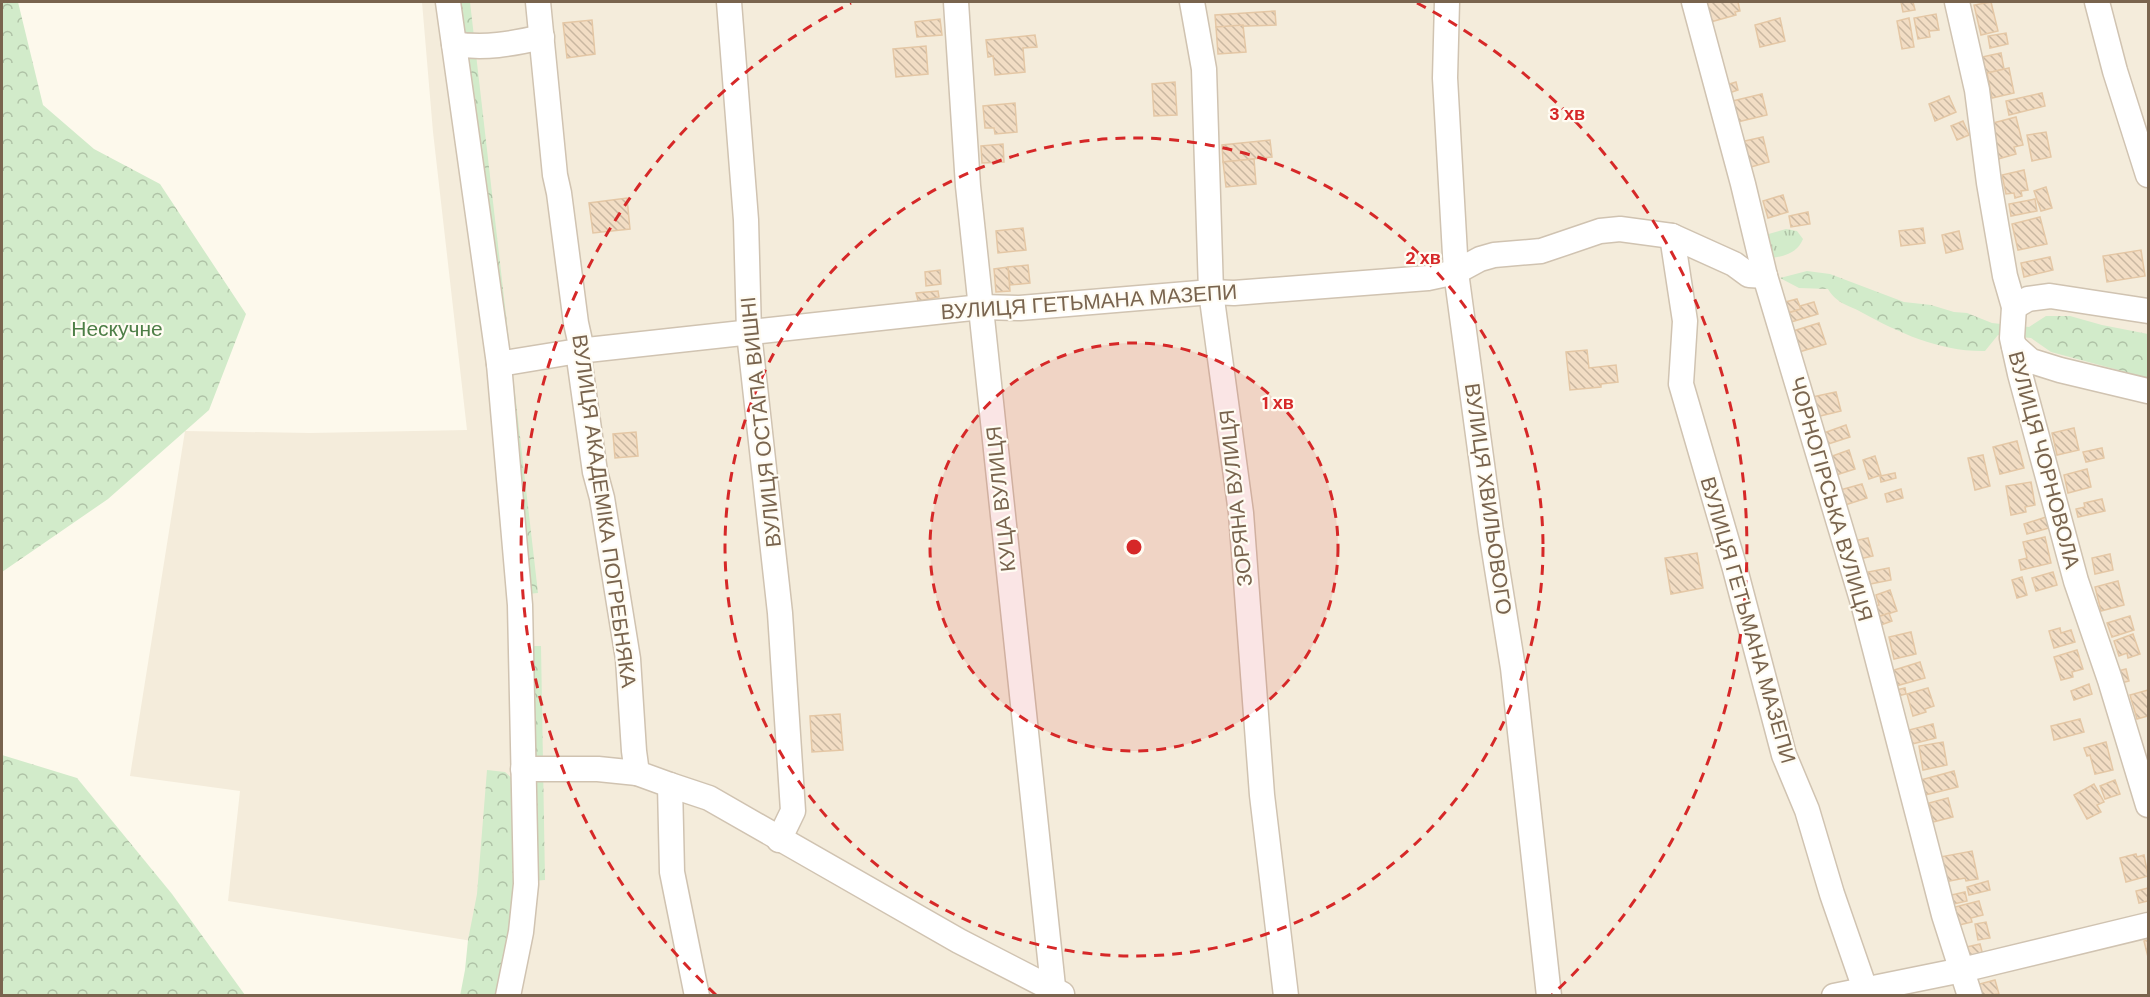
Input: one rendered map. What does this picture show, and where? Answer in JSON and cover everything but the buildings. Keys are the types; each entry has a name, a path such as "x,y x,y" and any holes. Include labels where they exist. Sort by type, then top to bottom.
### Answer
{"street":[{"path":"448,2 499,364 520,605 526,884 525,909 508,996"},
{"name":"ВУЛИЦЯ АКАДЕМІКА ПОГРЕБНЯКА","path":"538,2 555,175 580,341 578,351 595,472 602,498 628,659 637,773"},
{"name":"ВУЛИЦЯ ОСТАПА ВИШНІ","path":"729,2 746,220 749,333 780,613 793,811 779,840"},
{"name":"КУЦА ВУЛИЦЯ","path":"956,2 968,186 1057,993"},
{"name":"ЗОРЯНА ВУЛИЦЯ","path":"1192,2 1204,69 1211,292 1241,513 1262,795 1286,996"},
{"name":"ВУЛИЦЯ ХВИЛЬОВОГО","path":"1447,2 1445,78 1456,272 1491,531 1513,668 1549,996"},
{"name":"ЧОРНОГІРСЬКА ВУЛИЦЯ","path":"1694,2 1765,276 1863,603 1944,915 1970,996"},
{"name":"ВУЛИЦЯ ЧОРНОВОЛА","path":"1957,2 1977,90 2020,374 2076,581 2110,680 2148,805"},
{"path":"2097,2 2115,71 2148,175"},
{"path":"454,44 476,47 497,46 542,37"},
{"name":"ВУЛИЦЯ ГЕТЬМАНА МАЗЕПИ","path":"499,364 578,351 981,307 1020,308 1211,292 1234,293 1428,278 1456,272 1480,259 1515,252 1541,251 1600,231 1620,229 1672,236 1734,264 1749,275 1765,276"},
{"name":"ВУЛИЦЯ ГЕТЬМАНА МАЗЕПИ","path":"1672,236 1685,321 1681,384 1735,569 1784,755 1807,810 1865,992"},
{"path":"2148,311 2050,297 2028,299 2014,329 2031,361 2148,391"},
{"path":"523,769 598,769 637,773 709,798 959,941 1057,993"},
{"path":"670,785 672,872 697,996"},
{"path":"1834,996 1865,992 2148,925"}],"shaded area":[{"path":"422,2 2148,2 2148,995 478,995 484,943 228,901 240,791 130,776 185,431 310,433 467,430 433,132"}],"green space":[{"name":"Нескучне","path":"2,2 18,2 43,105 94,149 160,184 246,314 209,410 108,499 2,572"},
{"path":"456,2 470,2 538,593 527,594"},
{"path":"1786,229 1797,231 1803,239 1800,245 1786,255 1763,259 1765,235"},
{"path":"1807,271 1830,274 1904,302 1967,313 1992,323 2029,327 2046,316 2070,316 2148,334 2148,378 2051,352 2031,338 1998,335 1985,351 1936,345 1890,327 1843,303 1835,298 1828,289 1799,288 1780,278"},
{"path":"530,646 541,646 545,880 533,881"},
{"path":"2,755 77,778 172,894 245,995 2,995"},
{"path":"487,770 505,772 518,784 517,908 499,995 460,996 477,894"}]}
